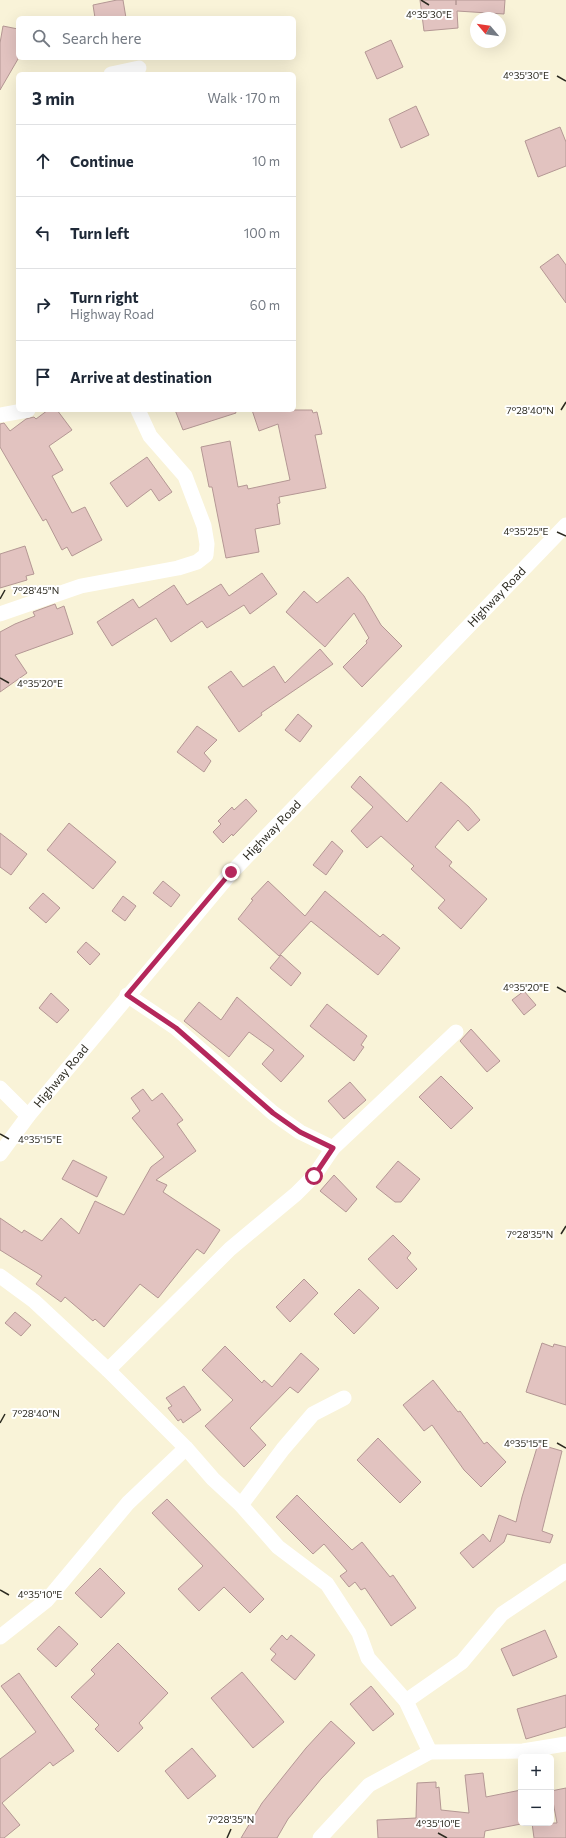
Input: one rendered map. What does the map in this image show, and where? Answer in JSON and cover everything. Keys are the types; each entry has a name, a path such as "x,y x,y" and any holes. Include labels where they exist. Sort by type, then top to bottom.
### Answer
{"street":[{"path":"120,72 139,68"},
{"path":"0,415 17,412"},
{"path":"0,614 81,586 178,568 197,562 206,555 207,544 204,526 185,476 150,436 139,412"},
{"name":"Highway Road","path":"0,1154 28,1116 127,995 231,872 566,525"},
{"path":"127,995 176,1028 273,1113 300,1132 333,1148"},
{"path":"108,1370 230,1249 296,1194 314,1176 333,1148 456,1032"},
{"path":"0,1088 28,1116"},
{"path":"0,1276 34,1301 108,1370 186,1448 213,1479 242,1505 278,1547 327,1584 359,1633 368,1658 406,1701 430,1752"},
{"path":"242,1505 283,1449 313,1414 344,1398"},
{"path":"0,1637 47,1600 128,1503 186,1448"},
{"path":"406,1701 462,1662 502,1614 566,1571"},
{"path":"320,1838 369,1785 430,1752 524,1751 566,1744"}],"building":[{"path":"123,0 126,16 95,16 93,5"},
{"path":"420,0 505,0 504,12 457,11 458,28 424,31"},
{"path":"3,26 16,29 16,60 17,60 0,90 0,43"},
{"path":"391,40 403,67 377,79 365,52"},
{"path":"416,106 429,135 401,148 389,119"},
{"path":"560,127 566,142 566,166 538,177 525,141"},
{"path":"558,254 566,265 566,303 540,267"},
{"path":"296,410 312,410 313,413 317,412 322,434 315,435 326,488 279,497 280,503 277,504 280,524 255,529 259,552 226,558 212,487 209,487 201,447 230,441 238,487 247,485 248,489 290,480 278,424 259,431 253,412 296,412"},
{"path":"45,412 58,412 72,430 49,446 63,470 52,476 72,513 85,507 102,540 72,556 67,547 62,550 46,519 43,521 0,447 0,424 4,423 10,431 26,419 34,417 36,419"},
{"path":"176,412 236,413 183,430"},
{"path":"147,457 172,492 159,501 151,489 127,507 110,483"},
{"path":"25,546 34,574 26,576 27,580 0,588 0,554"},
{"path":"262,573 277,594 250,614 244,605 207,628 202,621 171,642 156,618 112,646 97,622 133,599 139,608 174,585 187,605 221,584 229,596"},
{"path":"348,577 364,596 381,625 402,646 362,687 343,667 367,643 366,641 369,638 354,613 325,647 286,612 304,591 317,603"},
{"path":"55,604 57,609 64,606 73,634 15,655 27,673 0,692 0,632 35,616 33,612"},
{"path":"320,649 333,664 261,713 262,715 239,732 208,687 231,671 243,687 274,666 285,683"},
{"path":"298,714 312,726 300,742 285,730"},
{"path":"197,726 217,740 204,753 211,761 204,772 177,752"},
{"path":"360,776 407,822 441,782 469,807 480,820 468,831 458,820 435,847 452,862 449,866 487,899 461,929 438,908 445,900 411,869 414,866 381,836 367,848 351,831 373,807 351,787"},
{"path":"246,799 257,811 233,836 232,834 223,843 213,832 221,824 218,821 232,807 234,810"},
{"path":"69,823 116,862 93,889 47,850"},
{"path":"0,833 27,854 11,875 0,867"},
{"path":"332,841 343,851 326,875 313,865"},
{"path":"163,881 180,895 171,907 153,893"},
{"path":"268,881 305,916 325,891 380,937 383,934 400,948 378,975 311,921 279,956 238,919 253,900 251,899"},
{"path":"43,893 60,908 46,923 29,908"},
{"path":"123,896 136,906 125,921 112,911"},
{"path":"86,942 100,954 90,965 77,952"},
{"path":"281,955 301,973 291,986 270,968"},
{"path":"524,991 536,1005 524,1015 512,1000"},
{"path":"51,993 69,1010 57,1023 39,1008"},
{"path":"237,997 304,1056 281,1082 262,1064 274,1050 249,1032 229,1057 184,1021 199,1002 221,1020"},
{"path":"327,1004 367,1036 361,1045 364,1047 354,1061 310,1026"},
{"path":"471,1029 500,1061 487,1072 460,1041"},
{"path":"441,1076 473,1108 451,1129 419,1097"},
{"path":"350,1082 366,1100 344,1119 328,1101"},
{"path":"143,1089 152,1101 162,1093 183,1120 177,1124 196,1151 156,1180 167,1185 163,1192 220,1230 204,1254 197,1249 158,1298 140,1284 104,1327 95,1319 93,1321 65,1297 61,1302 36,1284 42,1276 0,1250 0,1218 22,1233 24,1230 42,1241 61,1218 79,1234 95,1201 124,1215 151,1167 164,1157 132,1118 140,1111 131,1098"},
{"path":"73,1160 107,1177 97,1197 62,1179"},
{"path":"398,1161 420,1179 401,1202 395,1202 376,1187"},
{"path":"334,1175 357,1199 346,1212 320,1191"},
{"path":"393,1235 411,1253 407,1258 417,1269 397,1289 368,1259"},
{"path":"304,1279 318,1293 290,1322 276,1307"},
{"path":"359,1289 379,1308 354,1334 334,1314"},
{"path":"15,1312 31,1325 21,1336 5,1323"},
{"path":"542,1343 553,1347 554,1344 566,1347 566,1405 526,1392"},
{"path":"225,1346 262,1383 264,1380 272,1387 301,1353 319,1369 298,1393 290,1387 250,1428 266,1445 244,1467 205,1426 233,1400 202,1370"},
{"path":"433,1380 458,1412 460,1411 484,1444 487,1442 506,1462 481,1487 464,1470 432,1425 424,1431 403,1405"},
{"path":"184,1386 201,1410 183,1423 181,1419 178,1421 168,1408 172,1406 166,1398"},
{"path":"378,1438 421,1482 400,1503 357,1460"},
{"path":"538,1444 562,1451 542,1531 553,1535 550,1543 507,1534 504,1542 473,1568 460,1553 483,1534 490,1542 499,1515 516,1522"},
{"path":"297,1495 352,1550 362,1542 390,1577 393,1575 416,1608 391,1626 365,1588 361,1590 355,1582 349,1587 340,1576 347,1571 324,1544 313,1554 276,1517"},
{"path":"167,1499 264,1599 250,1613 224,1587 199,1611 178,1589 203,1566 152,1513"},
{"path":"100,1568 125,1593 101,1618 75,1593"},
{"path":"59,1626 78,1644 56,1667 37,1649"},
{"path":"545,1630 557,1657 513,1676 501,1649"},
{"path":"282,1635 287,1640 291,1635 315,1655 295,1680 271,1660 276,1654 270,1649"},
{"path":"118,1643 168,1693 139,1723 143,1728 118,1752 95,1729 99,1725 71,1697 95,1674 91,1670"},
{"path":"242,1672 284,1722 253,1748 211,1698"},
{"path":"19,1673 74,1751 53,1766 50,1762 2,1803 20,1825 4,1838 0,1838 0,1759 36,1732 1,1686"},
{"path":"371,1686 394,1714 373,1731 350,1704"},
{"path":"566,1695 566,1727 526,1739 517,1709"},
{"path":"331,1721 355,1743 321,1779 288,1819 277,1838 241,1838 262,1803 306,1748"},
{"path":"192,1748 216,1776 188,1799 165,1771"},
{"path":"483,1773 486,1797 518,1791 518,1825 485,1831 484,1838 378,1838 377,1820 416,1818 417,1783 436,1782 436,1788 439,1787 441,1810 469,1813 465,1775"},
{"path":"566,1788 566,1838 534,1838 532,1826 554,1826 554,1823 557,1823 554,1807 554,1790"}],"route":[{"path":"231,872 127,995 176,1028 273,1113 300,1132 333,1148 314,1176"}]}
